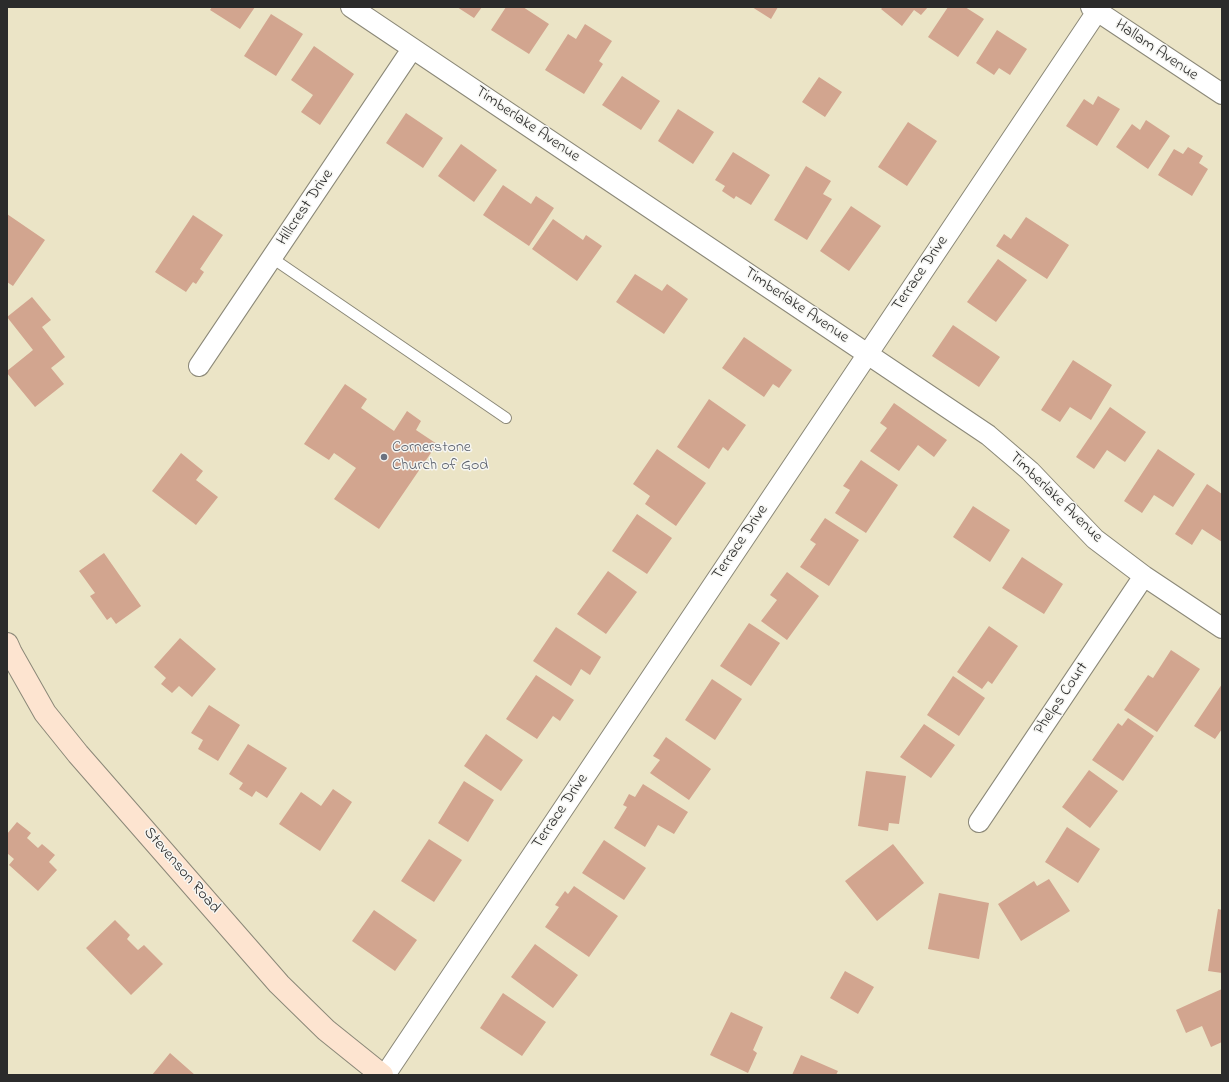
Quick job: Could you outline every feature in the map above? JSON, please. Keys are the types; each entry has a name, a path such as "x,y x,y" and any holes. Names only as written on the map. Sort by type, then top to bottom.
{"main road":[{"name":"Stevenson Road","path":"7,644 45,713 78,754 279,984 326,1030 382,1075"}],"street":[{"name":"Timberlake Avenue","path":"351,7 988,435 1030,471 1095,540 1144,576 1222,628"},
{"name":"Hallam Avenue","path":"1096,8 1222,94"},
{"name":"Terrace Drive","path":"385,1075 1096,8"},
{"name":"Hillcrest Drive","path":"199,366 412,49"},
{"name":"Phelps Court","path":"979,822 1144,576"}],"lane":[{"path":"272,258 506,418"}],"building":[{"path":"212,7 255,7 240,29 210,10"},
{"path":"457,7 482,7 474,18"},
{"path":"506,7 523,7 549,24 529,54 491,30"},
{"path":"752,7 778,7 771,19"},
{"path":"883,7 928,7 921,15 914,10 902,26 881,9"},
{"path":"948,7 965,7 984,19 958,57 928,37"},
{"path":"271,14 303,34 276,76 244,56"},
{"path":"585,24 612,41 599,61 603,64 584,94 545,70 568,34 576,39"},
{"path":"997,30 1027,49 1010,75 999,68 994,75 976,63"},
{"path":"314,46 354,74 320,125 301,112 313,95 291,80"},
{"path":"622,76 660,101 641,130 602,105"},
{"path":"819,77 842,92 825,117 802,102"},
{"path":"1098,96 1120,109 1097,146 1066,126 1084,99 1093,105"},
{"path":"678,109 714,132 693,164 658,141"},
{"path":"406,113 443,138 423,168 386,143"},
{"path":"1146,120 1170,136 1148,169 1116,147 1132,124 1140,130"},
{"path":"908,122 937,141 907,186 878,167"},
{"path":"461,144 497,170 474,202 438,176"},
{"path":"1188,147 1203,156 1199,163 1208,169 1192,196 1158,175 1174,149 1183,154"},
{"path":"733,152 770,175 751,205 736,196 734,199 722,191 725,186 715,180"},
{"path":"806,166 831,181 823,194 832,199 807,240 774,220"},
{"path":"503,185 531,204 536,196 554,208 529,246 483,215"},
{"path":"851,206 881,226 849,271 820,251"},
{"path":"7,214 45,240 13,286 7,282"},
{"path":"193,215 223,235 200,269 204,272 196,284 193,282 186,292 155,272"},
{"path":"1026,217 1069,245 1047,279 996,246 1004,234 1011,239"},
{"path":"553,219 583,240 586,235 602,246 577,281 532,249"},
{"path":"998,259 1027,280 996,322 967,302"},
{"path":"635,274 662,291 667,284 688,299 664,334 616,302"},
{"path":"32,297 51,320 42,327 65,357 51,368 64,384 35,407 7,373 7,371 33,350 7,317"},
{"path":"953,325 1000,357 979,387 932,356"},
{"path":"744,337 792,370 779,388 773,384 764,397 722,368"},
{"path":"1073,360 1112,385 1091,420 1070,407 1060,422 1041,410"},
{"name":"Cornerstone Church of God","path":"345,384 367,399 361,408 394,431 407,411 421,421 416,430 437,444 379,529 334,499 356,468 334,453 329,460 304,444"},
{"path":"709,399 746,425 728,451 723,447 709,469 677,447"},
{"path":"894,403 947,440 934,457 918,445 899,471 870,451 887,428 880,423"},
{"path":"1110,407 1146,432 1125,462 1107,450 1094,469 1076,457"},
{"path":"657,449 706,483 676,526 645,504 650,496 633,484"},
{"path":"1158,449 1195,474 1173,507 1154,495 1142,513 1124,501"},
{"path":"181,453 203,471 196,480 218,497 196,525 152,491"},
{"path":"861,460 898,485 866,533 835,513 850,490 843,486"},
{"path":"1207,484 1222,494 1222,542 1202,529 1192,545 1175,534"},
{"path":"973,506 1010,530 990,562 953,537"},
{"path":"637,514 672,538 647,574 612,551"},
{"path":"825,518 859,540 829,586 800,567 816,544 810,540"},
{"path":"104,553 141,606 116,624 111,617 107,620 90,596 95,593 79,571"},
{"path":"1022,557 1063,584 1044,614 1002,588"},
{"path":"608,571 637,592 606,634 577,614"},
{"path":"787,572 819,596 787,640 761,621 777,600 770,595"},
{"path":"749,623 780,643 751,686 720,666"},
{"path":"989,626 1018,646 992,684 988,681 982,689 957,672"},
{"path":"556,627 601,657 590,675 581,669 571,686 533,661"},
{"path":"180,638 216,669 192,697 179,686 172,693 161,684 166,678 154,667"},
{"path":"1171,650 1200,669 1157,732 1124,710 1148,675 1153,678"},
{"path":"536,675 574,700 560,721 553,716 537,739 506,719"},
{"path":"953,676 985,698 959,736 927,715"},
{"path":"712,679 742,699 715,740 685,720"},
{"path":"1222,684 1222,729 1215,739 1194,726"},
{"path":"209,705 240,725 218,761 198,749 203,740 191,733"},
{"path":"1128,718 1154,736 1123,781 1092,760 1118,723 1122,726"},
{"path":"924,724 955,745 931,778 900,757"},
{"path":"486,734 523,760 501,791 464,766"},
{"path":"666,737 711,769 689,800 650,773 660,760 653,756"},
{"path":"248,744 287,768 267,798 256,791 252,797 239,789 243,783 229,774"},
{"path":"1089,770 1118,791 1090,828 1062,807"},
{"path":"866,771 906,776 899,824 889,823 888,831 858,826"},
{"path":"464,781 494,800 468,842 438,823"},
{"path":"643,784 688,812 674,834 658,825 645,847 614,828 627,807 623,805 629,794 635,797"},
{"path":"333,789 352,802 320,851 279,824 301,792 321,806"},
{"path":"17,822 31,833 27,838 38,848 42,844 55,855 49,862 57,870 38,891 9,865 14,859 7,853 7,834"},
{"path":"1067,827 1100,849 1078,883 1045,862"},
{"path":"429,839 462,860 434,902 401,881"},
{"path":"604,840 646,868 624,900 582,873"},
{"path":"893,844 924,883 877,921 845,881"},
{"path":"1049,879 1070,911 1021,941 998,904 1034,881 1037,886"},
{"path":"574,886 618,916 589,957 545,927 559,907 555,905 565,891 568,894"},
{"path":"939,893 989,903 979,959 928,949"},
{"path":"1218,909 1222,910 1222,973 1208,971"},
{"path":"374,910 417,940 395,971 352,941"},
{"path":"115,920 130,935 127,939 138,950 144,945 163,964 131,995 86,948"},
{"path":"535,944 578,975 553,1008 511,977"},
{"path":"845,971 874,987 858,1014 830,998"},
{"path":"1222,989 1222,1042 1211,1047 1202,1026 1186,1033 1176,1010"},
{"path":"503,993 546,1022 522,1056 480,1028"},
{"path":"731,1012 763,1027 753,1050 757,1053 748,1073 710,1055"},
{"path":"170,1053 195,1075 152,1075"},
{"path":"801,1055 838,1071 836,1075 792,1075"}],"place":[{"name":"Cornerstone Church of God","path":"384,457"}]}
